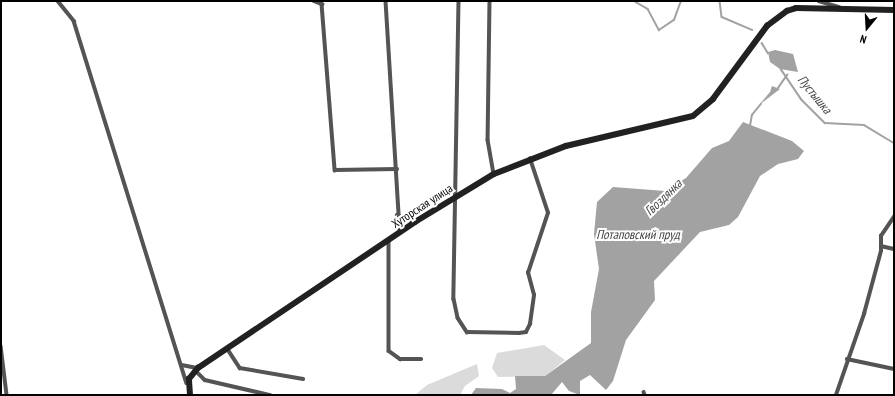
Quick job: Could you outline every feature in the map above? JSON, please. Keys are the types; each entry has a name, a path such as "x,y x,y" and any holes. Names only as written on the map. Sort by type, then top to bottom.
{"main road":[{"name":"Хуторская улица","path":"196,369 330,281 415,222 494,174 566,146 693,116 713,99 752,44 779,16 796,8 894,10"},
{"path":"190,395 189,387 196,369"}],"street":[{"path":"58,1 74,20 189,387"},
{"path":"314,1 322,4 335,170 397,169"},
{"path":"386,1 397,169 397,215 400,233"},
{"path":"459,1 454,198 457,209 454,299 462,327 472,333 526,332 534,295 528,273 530,261 548,214 530,159"},
{"path":"490,1 488,140 494,174"},
{"path":"819,1 846,9"},
{"path":"397,215 415,222"},
{"path":"836,395 847,359 864,314 881,246 881,236 894,217"},
{"path":"389,241 389,351 400,360 421,359"},
{"path":"881,246 894,249"},
{"path":"1,346 7,395"},
{"path":"228,348 240,368 303,379"},
{"path":"847,359 894,369"},
{"path":"182,365 196,369 205,380 270,395"}],"shaded area":[{"path":"544,345 565,360 545,376 498,377 492,368 497,353"},
{"path":"477,364 479,376 465,386 460,395 415,395 427,385"}],"water":[{"path":"775,50 793,54 798,72 780,69 770,62 768,52"},
{"path":"772,86 780,89 759,105 770,92"},
{"name":"Потаповский пруд","path":"743,122 792,141 804,151 798,159 778,164 760,176 738,217 729,225 700,232 654,281 655,300 626,340 613,381 606,390 590,375 580,381 580,395 569,391 562,382 551,395 471,395 476,388 502,389 510,393 516,389 515,376 545,376 591,343 591,312 599,269 594,234 597,202 613,187 665,191 686,178 712,148 729,141"}],"waterway":[{"name":"Гвоздянка","path":"634,1 648,9 659,30 674,20 681,1"},
{"name":"Гвоздянка","path":"720,1 722,17 752,30"},
{"name":"Гвоздянка","path":"762,43 768,53"},
{"name":"Пустышка","path":"781,69 801,99 825,123 864,125 894,143"},
{"name":"Гвоздянка","path":"778,88 787,75"},
{"name":"Гвоздянка","path":"750,126 752,115 761,104"}]}
